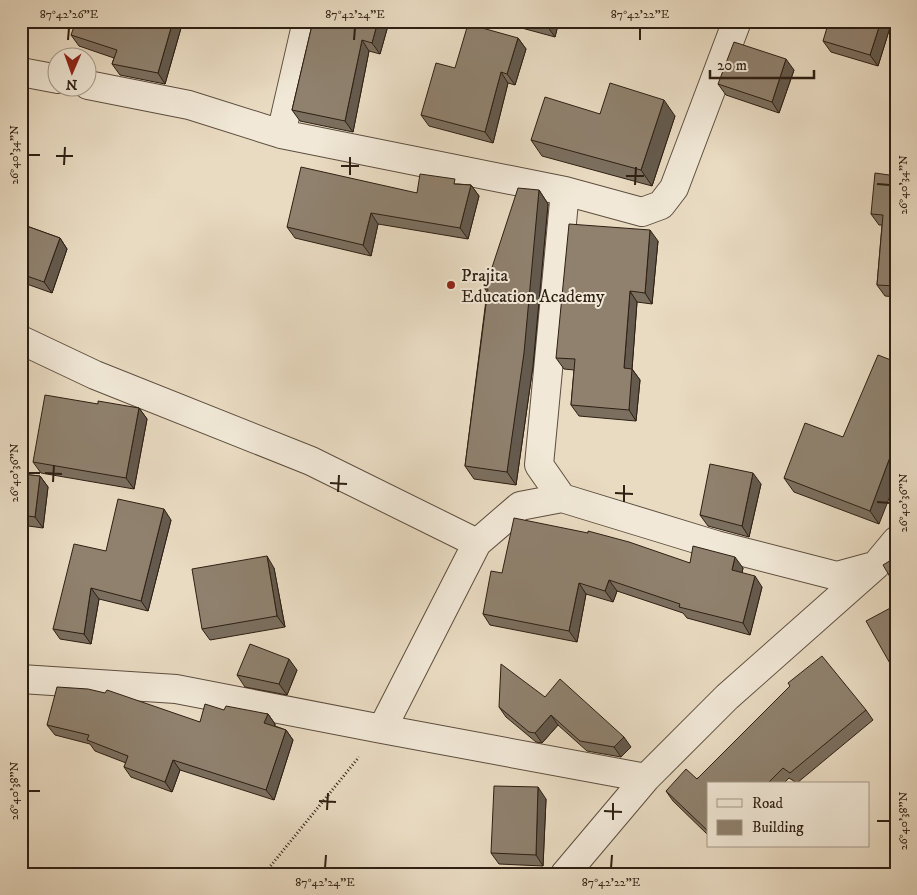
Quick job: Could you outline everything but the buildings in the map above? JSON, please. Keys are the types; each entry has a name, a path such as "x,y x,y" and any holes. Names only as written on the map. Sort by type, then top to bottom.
{"street":[{"path":"281,134 307,21"},
{"path":"98,87 189,105 281,134 565,191 642,212 660,205 674,188 737,21"},
{"path":"21,72 48,77"},
{"path":"562,498 539,464 565,191"},
{"path":"21,340 96,375 311,461 477,543"},
{"path":"382,729 477,543 520,506 562,498 716,545 837,576 876,565"},
{"path":"564,874 646,778 727,697 876,565 896,541"},
{"path":"21,679 176,689 646,778"}],"path":[{"path":"264,874 382,729"}],"place":[{"name":"Prajita Education Academy","path":"451,285"}]}
